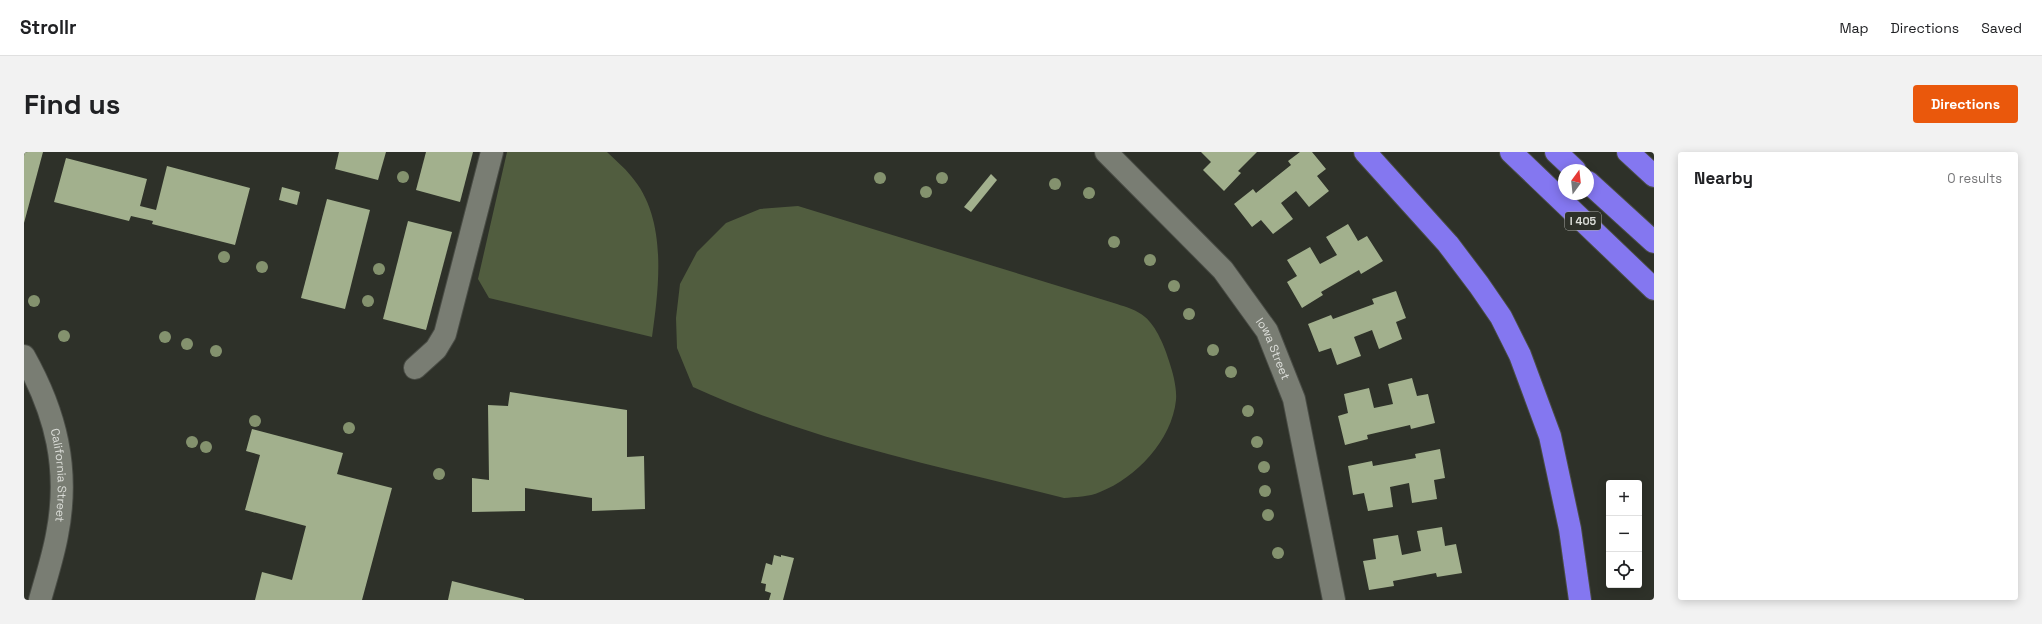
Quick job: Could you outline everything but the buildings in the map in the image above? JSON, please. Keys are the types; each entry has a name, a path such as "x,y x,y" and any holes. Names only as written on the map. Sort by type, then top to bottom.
{"highway":[{"path":"1365,152 1448,244 1480,285 1501,317 1516,349 1550,436 1570,529 1580,600"},
{"name":"I 405","path":"1511,152 1654,289"},
{"path":"1556,152 1569,164"},
{"path":"1628,152 1654,176"},
{"path":"1594,187 1654,242"}],"street":[{"path":"415,368 436,349 445,334 492,152"},
{"name":"Iowa Street","path":"1106,152 1223,270 1267,332 1294,399 1334,600"},
{"name":"California Street","path":"24,356 31,384 52,417 61,453 62,501 57,536 40,600"}],"green space":[{"path":"507,152 607,152 631,176 643,193 651,212 656,232 658,275 652,337 489,298 478,279"},
{"path":"798,206 1139,312 1153,326 1163,343 1175,386 1176,400 1173,415 1168,429 1160,443 1139,467 1113,486 1091,495 1064,498 876,451 829,437 783,423 737,406 693,387 677,348 676,318 680,284 697,252 726,223 760,209"}]}
